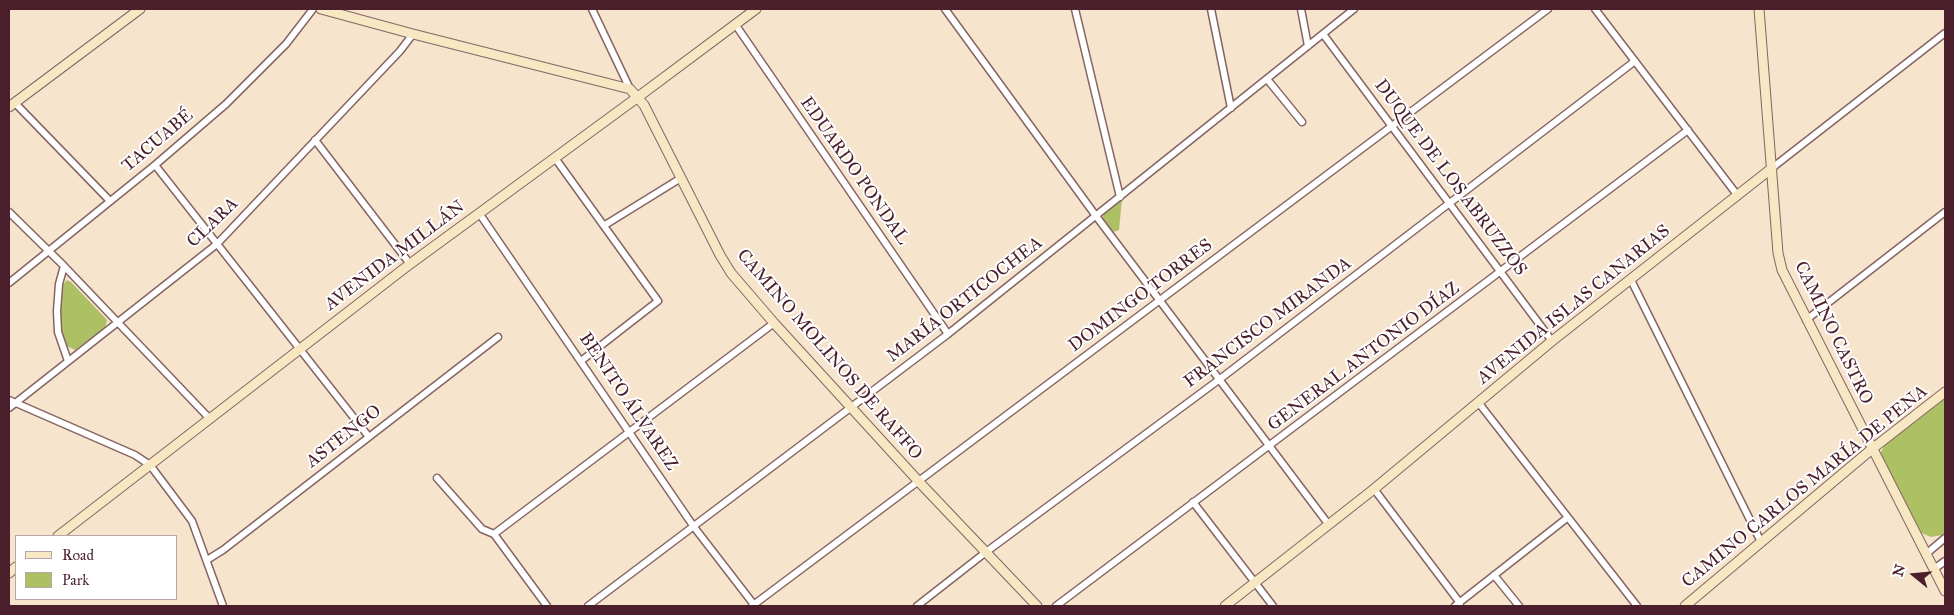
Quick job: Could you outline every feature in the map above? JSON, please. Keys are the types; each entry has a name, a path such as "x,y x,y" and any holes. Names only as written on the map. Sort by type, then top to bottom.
{"street":[{"path":"110,201 12,105 140,9"},
{"name":"TACUABÉ","path":"9,283 235,96 291,38 313,9"},
{"name":"CAMINO MOLINOS DE RAFFO","path":"321,9 630,89 638,97 720,256 731,273 918,481 1037,606"},
{"path":"592,9 630,89"},
{"name":"AVENIDA MILLÁN","path":"59,535 410,264 756,9"},
{"path":"945,9 1096,216 1329,525"},
{"path":"1075,9 1120,197"},
{"path":"1211,9 1231,108"},
{"path":"1300,9 1308,46"},
{"name":"MARÍA ORTICOCHEA","path":"588,606 948,334 1354,9"},
{"name":"DOMINGO TORRES","path":"754,606 1548,9"},
{"path":"1595,9 1738,196"},
{"name":"CAMINO CASTRO","path":"1759,9 1780,265 1806,320 1945,591"},
{"name":"EDUARDO PONDAL","path":"735,24 948,334"},
{"name":"AVENIDA ISLAS CANARIAS","path":"1224,606 1374,489 1552,341 1945,33"},
{"name":"CLARA","path":"9,408 12,401 68,361 217,244 400,51 413,34"},
{"name":"DUQUE DE LOS ABRUZZOS","path":"1323,34 1552,341"},
{"name":"FRANCISCO MIRANDA","path":"917,606 986,552 1220,379 1635,61"},
{"path":"1267,79 1302,122"},
{"name":"GENERAL ANTONIO DÍAZ","path":"1056,606 1688,130"},
{"path":"315,140 410,264"},
{"path":"555,158 658,301 582,360"},
{"path":"155,164 369,437"},
{"path":"605,225 681,178"},
{"path":"9,212 64,266 210,419"},
{"path":"1806,320 1945,212"},
{"name":"BENITO ÁLVAREZ","path":"479,213 582,360 694,527 754,606"},
{"path":"64,266 57,296 57,311 58,332 68,361"},
{"path":"1631,280 1761,542"},
{"path":"494,534 774,323"},
{"name":"ASTENGO","path":"207,560 224,550 498,337"},
{"name":"CAMINO CARLOS MARÍA DE PENA","path":"1684,606 1872,449 1945,392"},
{"path":"12,401 135,454 150,465 188,515 207,560 223,606"},
{"path":"1478,402 1637,606"},
{"path":"437,478 482,529 494,534 547,606"},
{"path":"1374,489 1458,604 1567,518"},
{"path":"1194,502 1274,606"},
{"path":"1926,554 1945,538"},
{"path":"1934,569 1945,561"},
{"path":"1494,575 1518,606"}],"green space":[{"path":"1122,199 1119,230 1113,232 1103,220 1103,217"},
{"path":"67,280 107,320 105,328 75,350 65,345 60,323 62,286"},
{"path":"1945,398 1945,532 1942,535 1931,537 1919,532 1881,457 1881,452 1886,442"}]}
